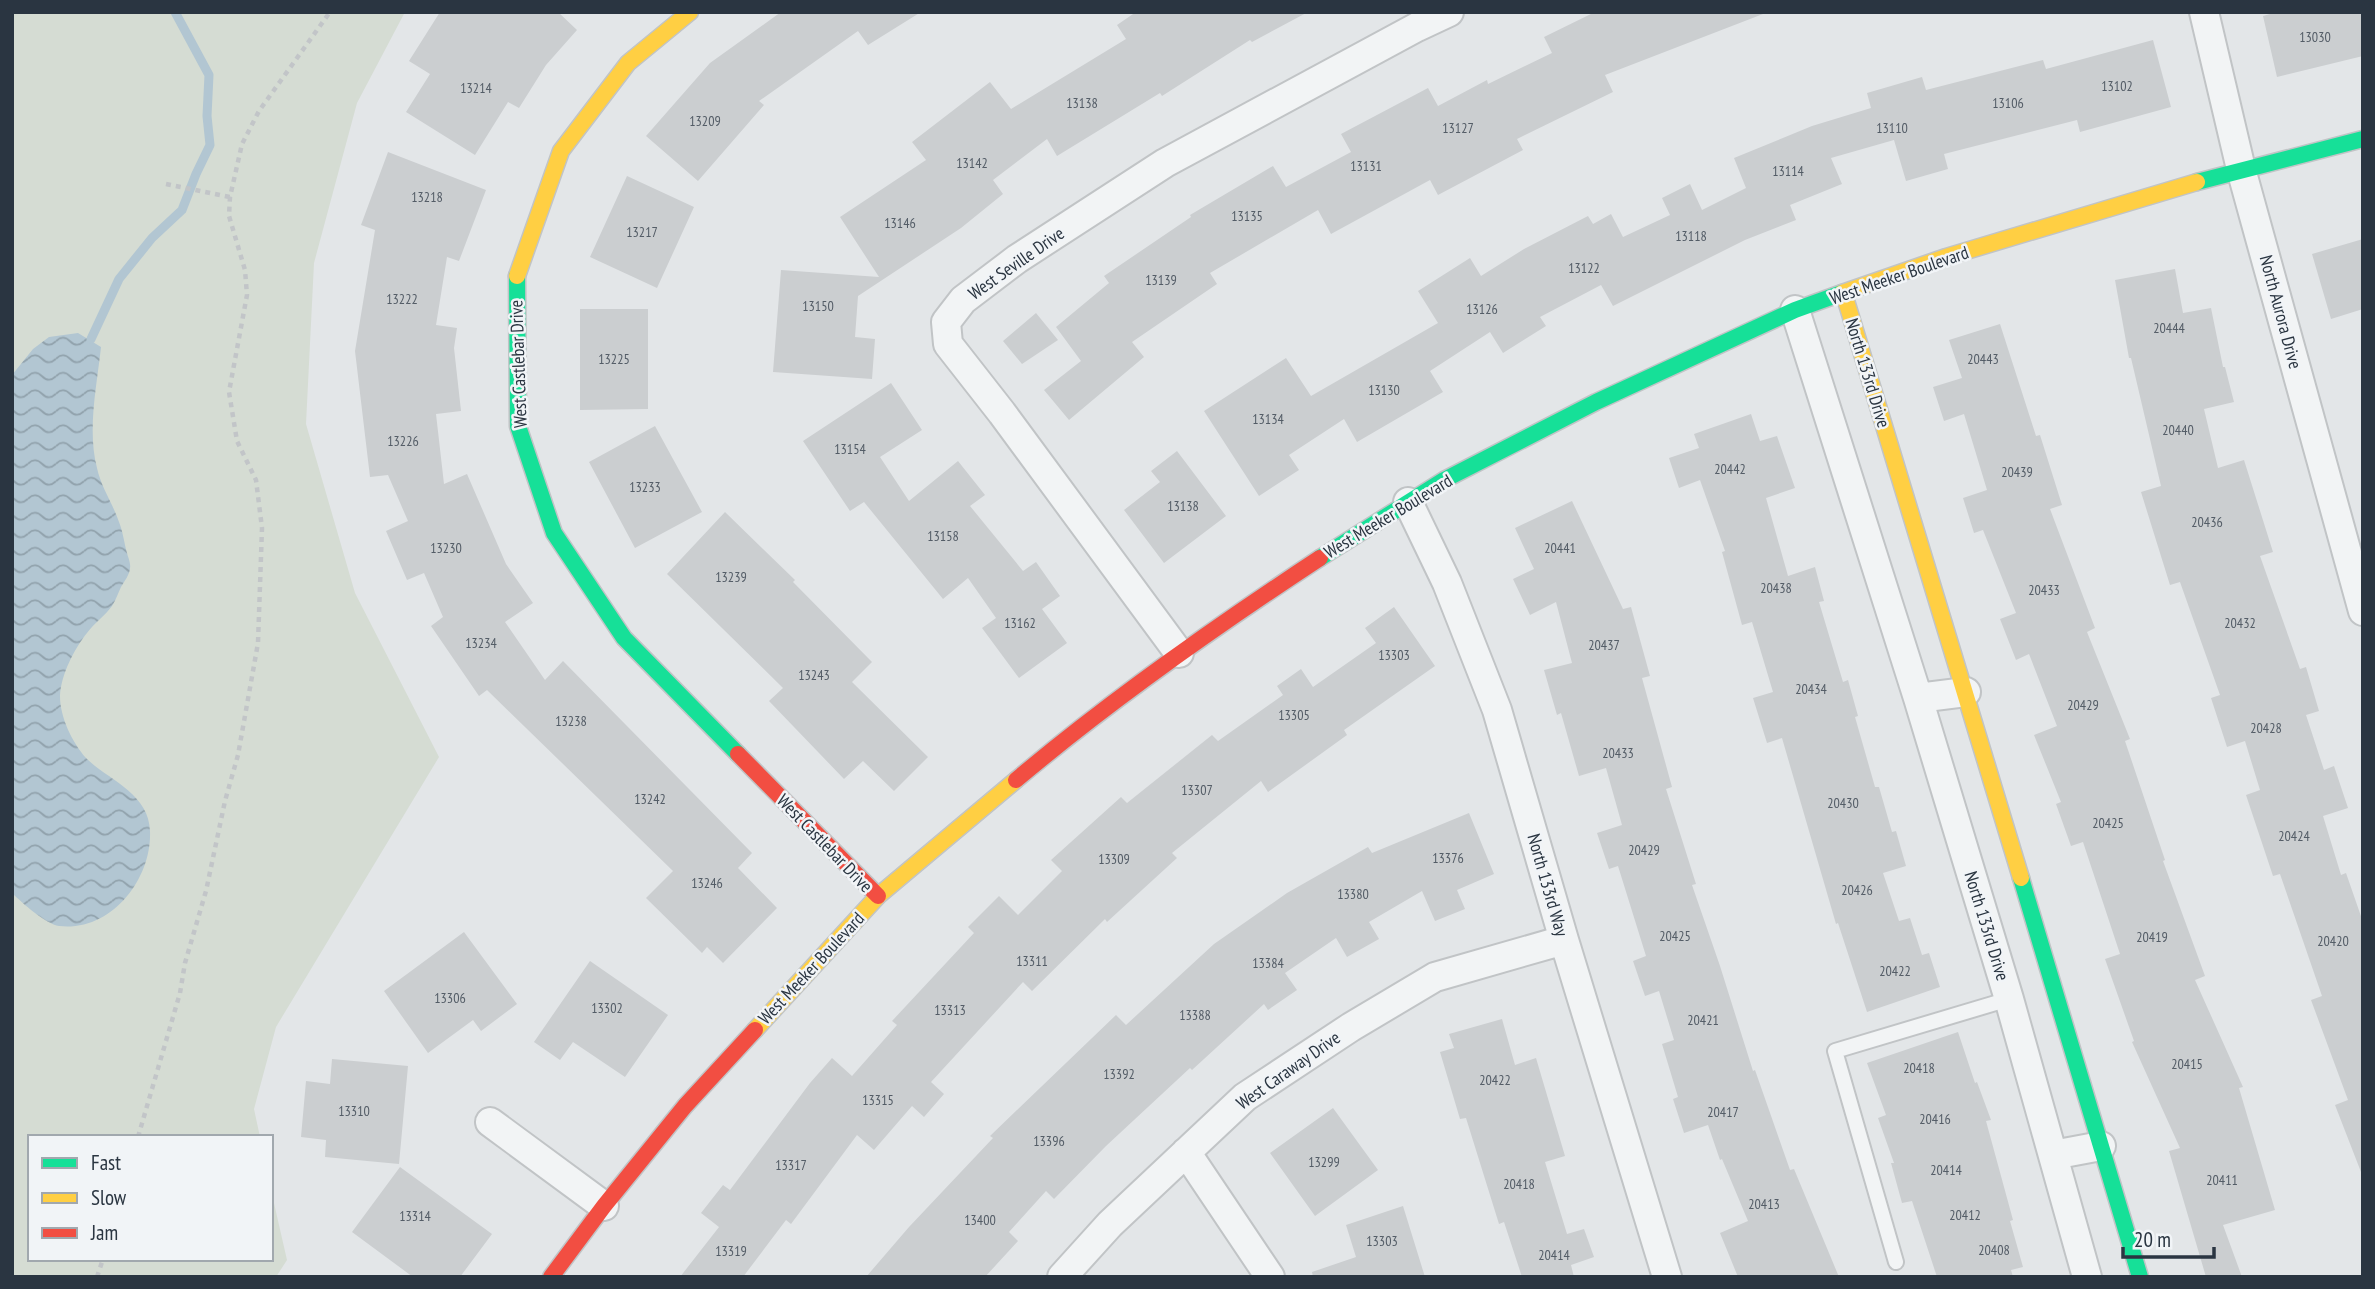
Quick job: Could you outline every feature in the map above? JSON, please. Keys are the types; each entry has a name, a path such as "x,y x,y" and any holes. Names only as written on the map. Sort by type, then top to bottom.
{"street":[{"name":"West Castlebar Drive","path":"690,12 628,64 561,151 515,280 518,426 554,533 624,638 878,896"},
{"name":"West Seville Drive","path":"1179,653 948,344 947,322 963,300 1017,259 1165,163 1449,12"},
{"name":"North Aurora Drive","path":"2204,12 2241,169 2356,561 2363,611"},
{"name":"West Meeker Boulevard","path":"551,1277 685,1106 878,896 1028,770 1179,653 1294,574 1408,502 1444,480 1596,402 1795,310 1946,257 2241,169 2363,139"},
{"name":"North 133rd Drive","path":"1844,294 2140,1277"},
{"name":"North 133rd Drive","path":"1795,310 1918,698 2009,999 2087,1277"},
{"name":"North 133rd Way","path":"1408,502 1447,583 1497,710 1667,1277"},
{"path":"1918,698 1966,692"},
{"name":"West Caraway Drive","path":"1062,1277 1110,1224 1245,1097 1351,1027 1435,977 1564,940"},
{"path":"490,1122 604,1206"},
{"path":"2053,1155 2101,1146"},
{"path":"1186,1152 1270,1277"}],"lane":[{"path":"1896,1262 1835,1051 2009,999"}],"path":[{"path":"139,1135 180,993 185,962 206,891 237,755 258,643 262,528 256,480 237,441 229,392 247,295 246,270 229,216 230,197 243,144 259,111 330,12"},
{"path":"166,184 230,197"}],"shaded area":[{"path":"12,12 405,12 357,103 314,263 306,424 355,593 439,757 276,1027 254,1109 260,1135 28,1135 28,1261 273,1261 273,1199 287,1260 276,1277 12,1277"}],"water":[{"path":"78,333 101,347 94,407 94,453 101,482 120,526 130,566 112,606 90,629 73,654 63,680 60,696 62,712 72,737 86,758 126,788 143,807 150,831 144,867 125,899 95,920 78,926 59,926 41,917 12,893 12,375 33,349 49,337"}],"building":[{"path":"440,12 558,12 577,30 546,65 519,108 508,102 475,155 406,112 430,74 409,61"},
{"path":"781,12 921,12 868,45 858,31 759,101 764,105 698,181 646,136 710,63"},
{"path":"1136,12 1308,12 1252,42 1250,40 1162,96 1160,93 1057,156 1047,139 993,180 1003,194 961,228 858,296 855,337 875,339 872,379 773,372 781,270 879,277 840,217 926,160 912,142 990,82 1011,109 1126,39 1117,25"},
{"path":"1595,12 1763,14 1605,75 1613,92 1517,139 1523,150 1438,195 1430,180 1331,234 1318,210 1210,273 1217,284 1132,342 1144,357 1069,420 1044,390 1081,361 1056,327 1109,283 1104,276 1191,217 1190,215 1273,166 1286,187 1351,152 1341,134 1428,88 1438,106 1487,80 1488,84 1552,53 1544,37"},
{"path":"2277,12 2363,12 2363,56 2277,77 2263,16"},
{"path":"2153,40 2171,107 2080,132 2077,120 1944,154 1948,169 1906,181 1894,140 1831,158 1842,184 1790,205 1796,220 1745,240 1613,306 1601,285 1540,317 1546,326 1503,353 1490,332 1430,371 1443,392 1357,442 1344,419 1289,455 1299,470 1259,496 1204,411 1286,358 1311,396 1438,323 1418,291 1470,258 1481,276 1524,249 1588,216 1593,224 1611,214 1623,237 1670,215 1662,198 1690,184 1702,210 1746,188 1734,158 1812,126 1871,108 1867,93 1922,77 1926,90 2043,60 2046,69"},
{"path":"388,152 486,190 459,261 447,257 436,325 457,328 454,348 461,411 436,414 444,484 467,474 506,564 533,603 505,622 545,680 563,661 752,853 738,868 777,908 723,963 707,947 702,953 646,898 673,871 487,690 479,696 431,626 443,617 424,573 407,580 386,531 408,521 388,475 370,477 355,351 375,230 361,225"},
{"path":"627,176 694,207 657,288 590,257"},
{"path":"2363,239 2363,309 2331,319 2312,254"},
{"path":"2175,269 2183,313 2211,308 2223,367 2234,402 2204,409 2218,468 2244,460 2273,552 2260,556 2300,669 2306,667 2319,711 2306,715 2324,770 2334,766 2348,808 2323,816 2341,875 2346,873 2363,922 2361,1172 2335,1105 2348,1100 2311,1000 2322,996 2280,874 2273,876 2246,795 2260,790 2245,741 2227,747 2211,698 2220,695 2180,582 2170,585 2141,492 2161,486 2129,358 2115,280"},
{"path":"580,309 648,309 648,409 580,410"},
{"path":"1036,313 1058,340 1022,364 1003,341"},
{"path":"2000,324 2036,436 2040,435 2062,505 2050,509 2095,628 2087,632 2130,739 2125,741 2165,860 2163,861 2205,976 2195,980 2243,1087 2239,1088 2275,1210 2223,1225 2242,1277 2206,1277 2169,1151 2180,1148 2132,1042 2134,1041 2105,959 2120,954 2083,842 2071,846 2056,804 2061,802 2034,735 2057,726 2029,654 2016,660 2000,619 2016,613 1983,530 1974,533 1963,498 1987,490 1964,414 1944,421 1933,387 1962,378 1949,340"},
{"path":"891,383 922,430 880,457 909,501 958,461 985,495 970,506 1023,571 1036,562 1060,596 1042,609 1067,643 1019,678 982,628 996,618 968,578 943,599 864,502 850,511 803,441"},
{"path":"1751,414 1760,441 1777,436 1795,488 1766,498 1788,576 1815,567 1824,601 1819,602 1843,682 1848,680 1858,716 1855,717 1875,787 1879,787 1892,832 1896,831 1906,866 1883,873 1899,921 1910,918 1922,955 1929,953 1940,987 1867,1012 1838,923 1836,924 1782,738 1767,743 1753,698 1773,692 1752,622 1742,625 1722,552 1725,551 1700,480 1679,488 1669,458 1699,448 1694,434"},
{"path":"655,426 702,512 635,548 589,462"},
{"path":"1177,451 1226,516 1164,563 1124,510 1160,482 1151,471"},
{"path":"1572,501 1623,609 1631,607 1650,676 1642,678 1672,787 1666,789 1696,884 1692,885 1753,1071 1755,1070 1790,1170 1794,1169 1839,1277 1738,1277 1720,1233 1748,1221 1722,1159 1720,1160 1708,1125 1684,1133 1673,1099 1678,1097 1662,1044 1674,1040 1659,991 1645,996 1633,961 1646,956 1618,866 1609,869 1597,833 1622,825 1606,768 1579,776 1561,713 1557,715 1544,670 1572,663 1556,602 1530,615 1513,579 1534,569 1515,528"},
{"path":"725,512 795,580 793,582 872,662 852,682 928,757 894,791 863,761 844,779 769,701 783,688 667,574"},
{"path":"1394,607 1435,666 1344,730 1347,735 1268,792 1261,781 1172,853 1177,858 1107,922 1105,919 1032,991 1023,982 931,1082 944,1094 924,1117 912,1106 874,1150 857,1135 791,1224 786,1220 743,1277 680,1277 719,1227 701,1213 723,1185 730,1190 810,1083 832,1058 852,1076 897,1025 892,1021 974,933 968,927 999,896 1018,915 1062,871 1051,860 1121,797 1127,803 1212,735 1218,741 1283,695 1277,686 1301,669 1313,687 1376,643 1365,628"},
{"path":"1469,813 1494,874 1457,890 1465,909 1435,921 1422,891 1369,922 1379,939 1347,957 1336,938 1285,973 1297,990 1268,1010 1264,1004 1106,1146 1054,1199 1046,1191 1009,1232 1018,1241 985,1277 866,1277 993,1138 990,1136 1116,1015 1126,1025 1214,944 1287,893 1368,847 1372,853"},
{"path":"464,932 517,1004 481,1031 473,1020 428,1053 384,991"},
{"path":"590,961 668,1015 625,1077 573,1042 560,1060 534,1042"},
{"path":"1502,1019 1515,1065 1536,1058 1565,1156 1545,1162 1567,1234 1584,1229 1594,1257 1571,1265 1574,1277 1522,1277 1504,1222 1499,1224 1466,1118 1460,1119 1440,1052 1454,1048 1449,1034"},
{"path":"1958,1032 1991,1120 1986,1121 2023,1267 2011,1270 2013,1277 1937,1277 1912,1201 1902,1203 1891,1163 1894,1163 1878,1118 1886,1115 1867,1063"},
{"path":"332,1059 408,1066 399,1164 325,1157 326,1140 301,1137 306,1081 330,1084"},
{"path":"1333,1108 1378,1170 1315,1216 1270,1153"},
{"path":"400,1167 492,1234 460,1277 413,1277 352,1232"},
{"path":"1403,1206 1425,1277 1313,1277 1312,1272 1356,1257 1346,1225"}],"waterway":[{"path":"91,339 119,279 152,238 182,210 210,145 207,116 209,75 175,12"}],"traffic: fast":[{"path":"2197,182 2363,139"},
{"path":"517,276 518,426 554,533 624,638 738,754"},
{"path":"1320,558 1444,480 1596,402 1795,310 1842,293"},
{"path":"2021,878 2140,1277"}],"traffic: slow":[{"path":"517,276 561,151 628,63 690,12"},
{"path":"1842,293 1946,257 2197,182"},
{"path":"1844,294 2021,878"},
{"path":"755,1030 878,896 1016,780"}],"traffic: jam":[{"path":"1016,780 1165,664 1320,558"},
{"path":"738,754 878,896"},
{"path":"551,1277 685,1106 755,1030"}]}
